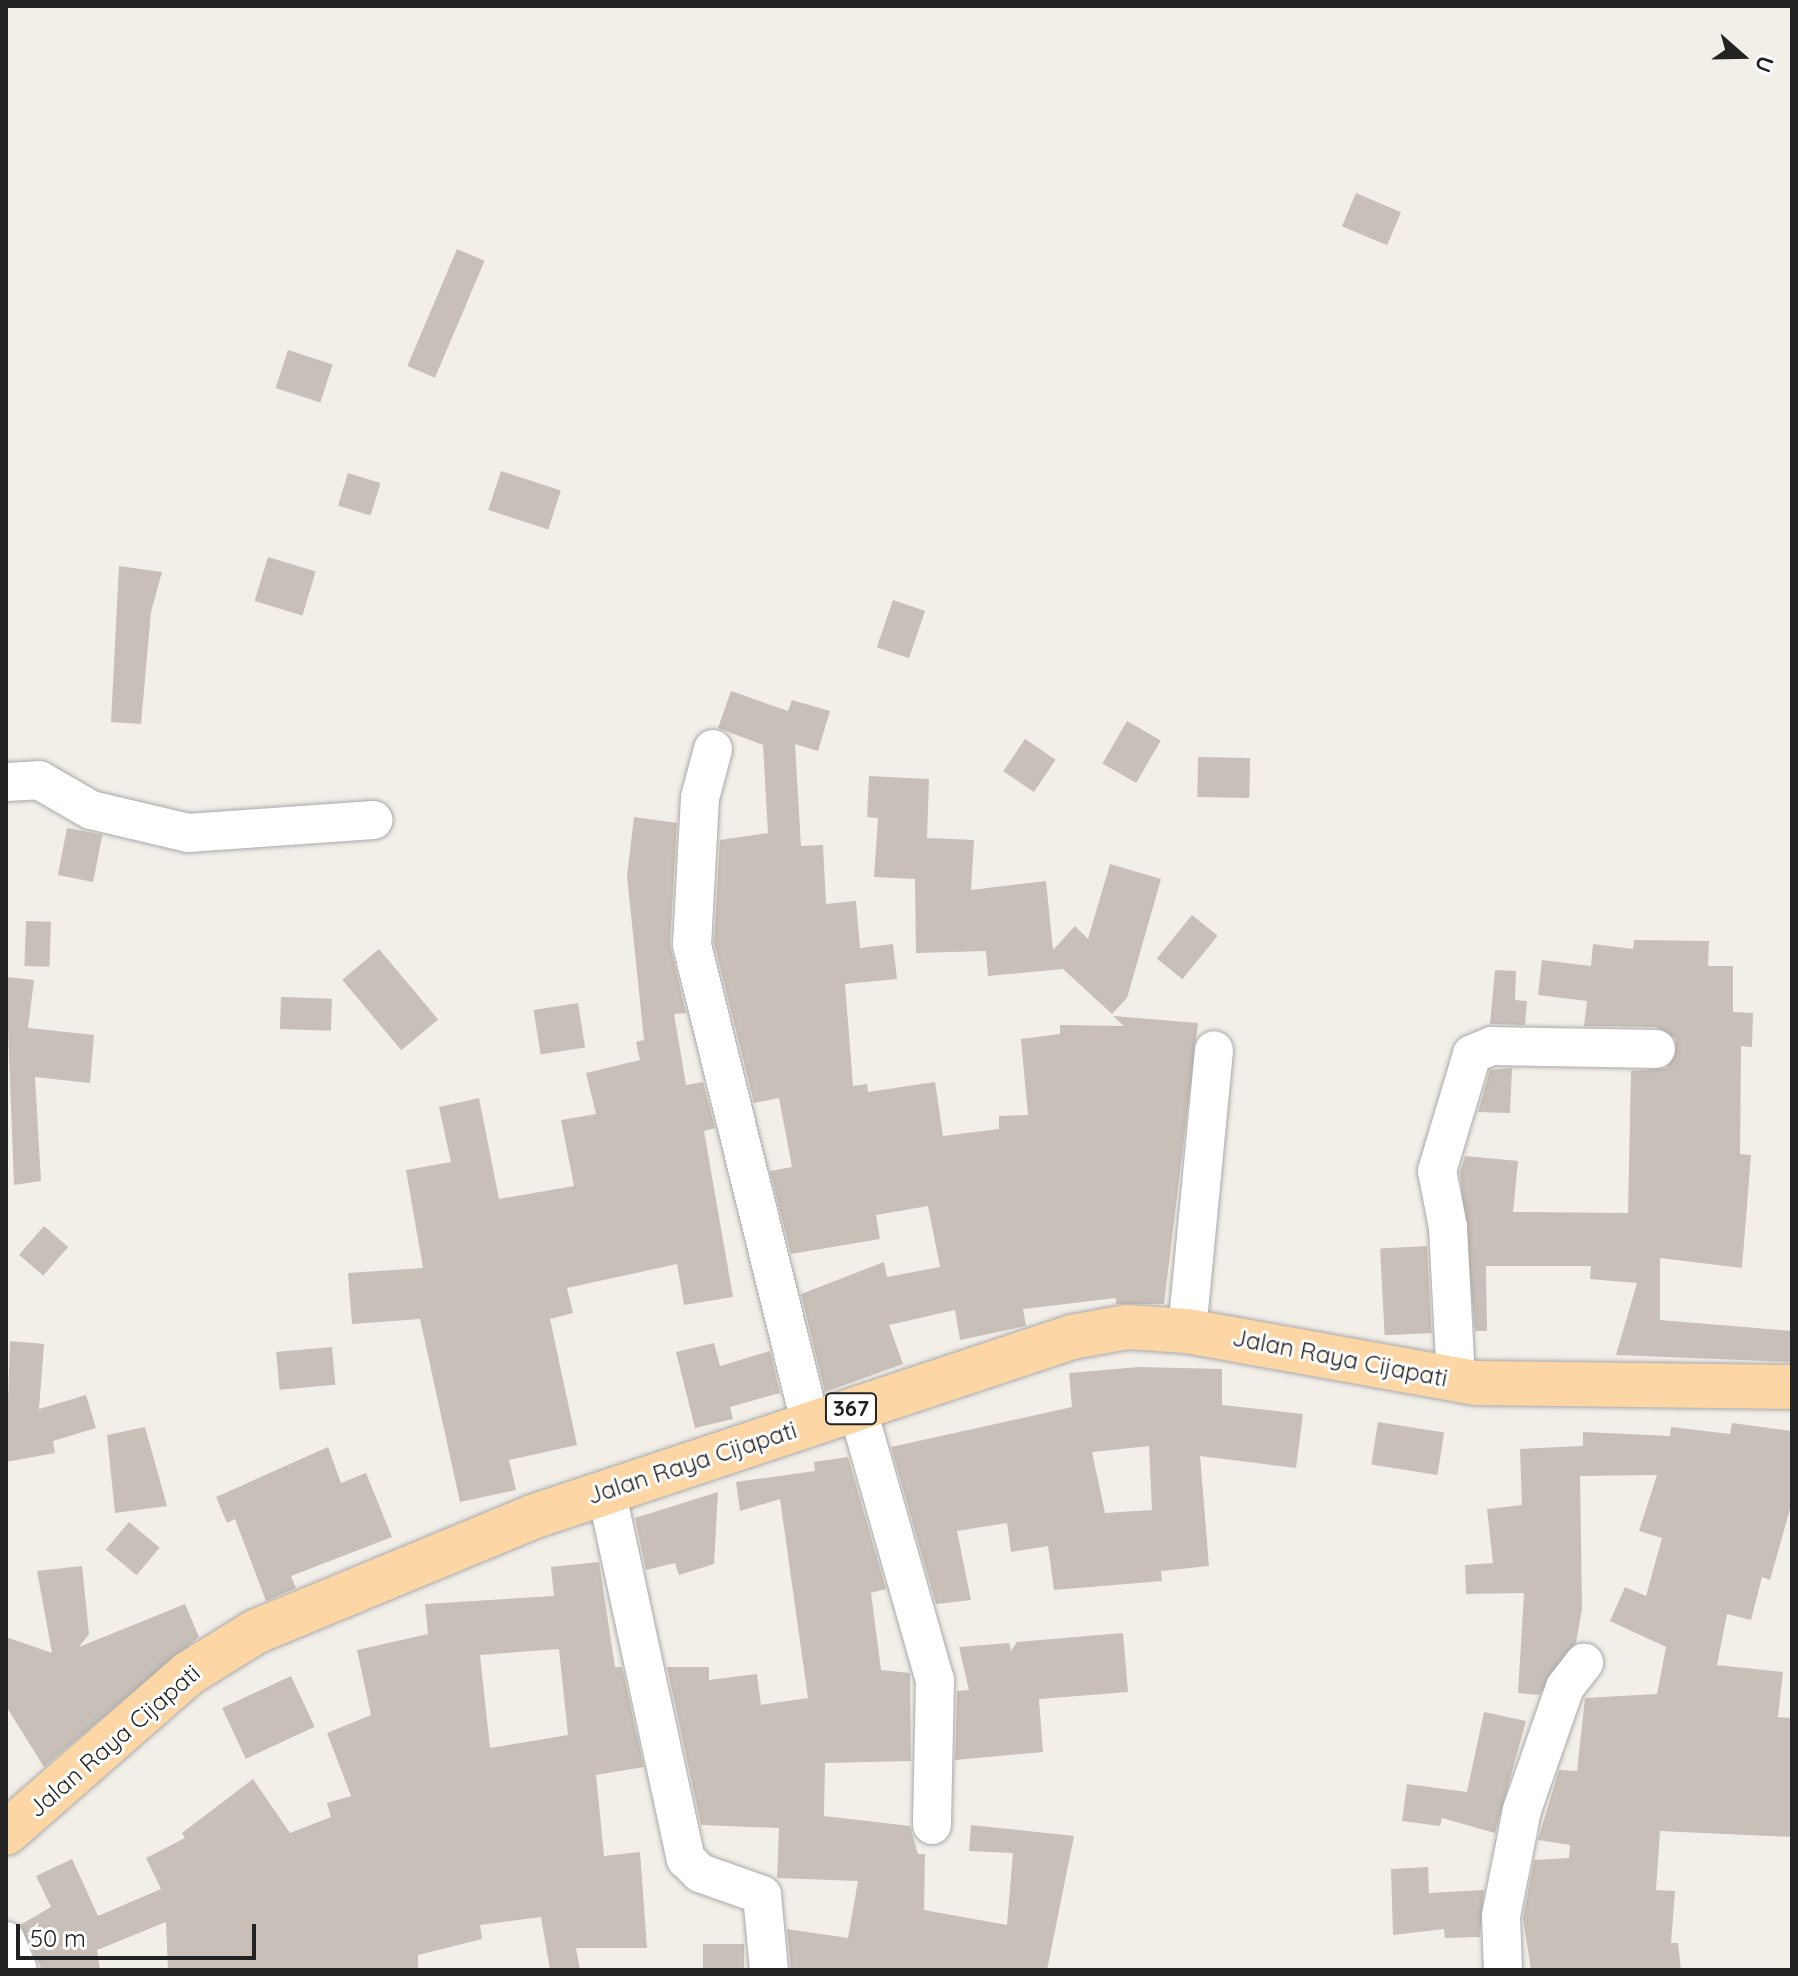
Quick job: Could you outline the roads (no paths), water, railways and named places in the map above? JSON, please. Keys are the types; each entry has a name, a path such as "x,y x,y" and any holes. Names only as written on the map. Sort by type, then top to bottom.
{"main road":[{"name":"Jalan Raya Cijapati","path":"6,1833 189,1673 231,1645 456,1544 606,1490 1072,1337 1127,1327 1187,1331 1456,1380 1568,1388 1792,1387"}],"street":[{"path":"713,749 700,798 692,945 810,1423"},
{"path":"6,782 39,780 91,810 188,833 374,820"},
{"path":"1456,1380 1448,1227 1437,1171 1472,1054 1492,1046 1656,1049"},
{"path":"1187,1331 1214,1050"},
{"path":"857,1407 935,1680 932,1825"},
{"path":"606,1490 686,1859 700,1873 762,1895 769,1970"},
{"path":"1503,1970 1501,1916 1522,1810 1565,1687 1584,1663"},
{"path":"6,1941 18,1970"}]}
